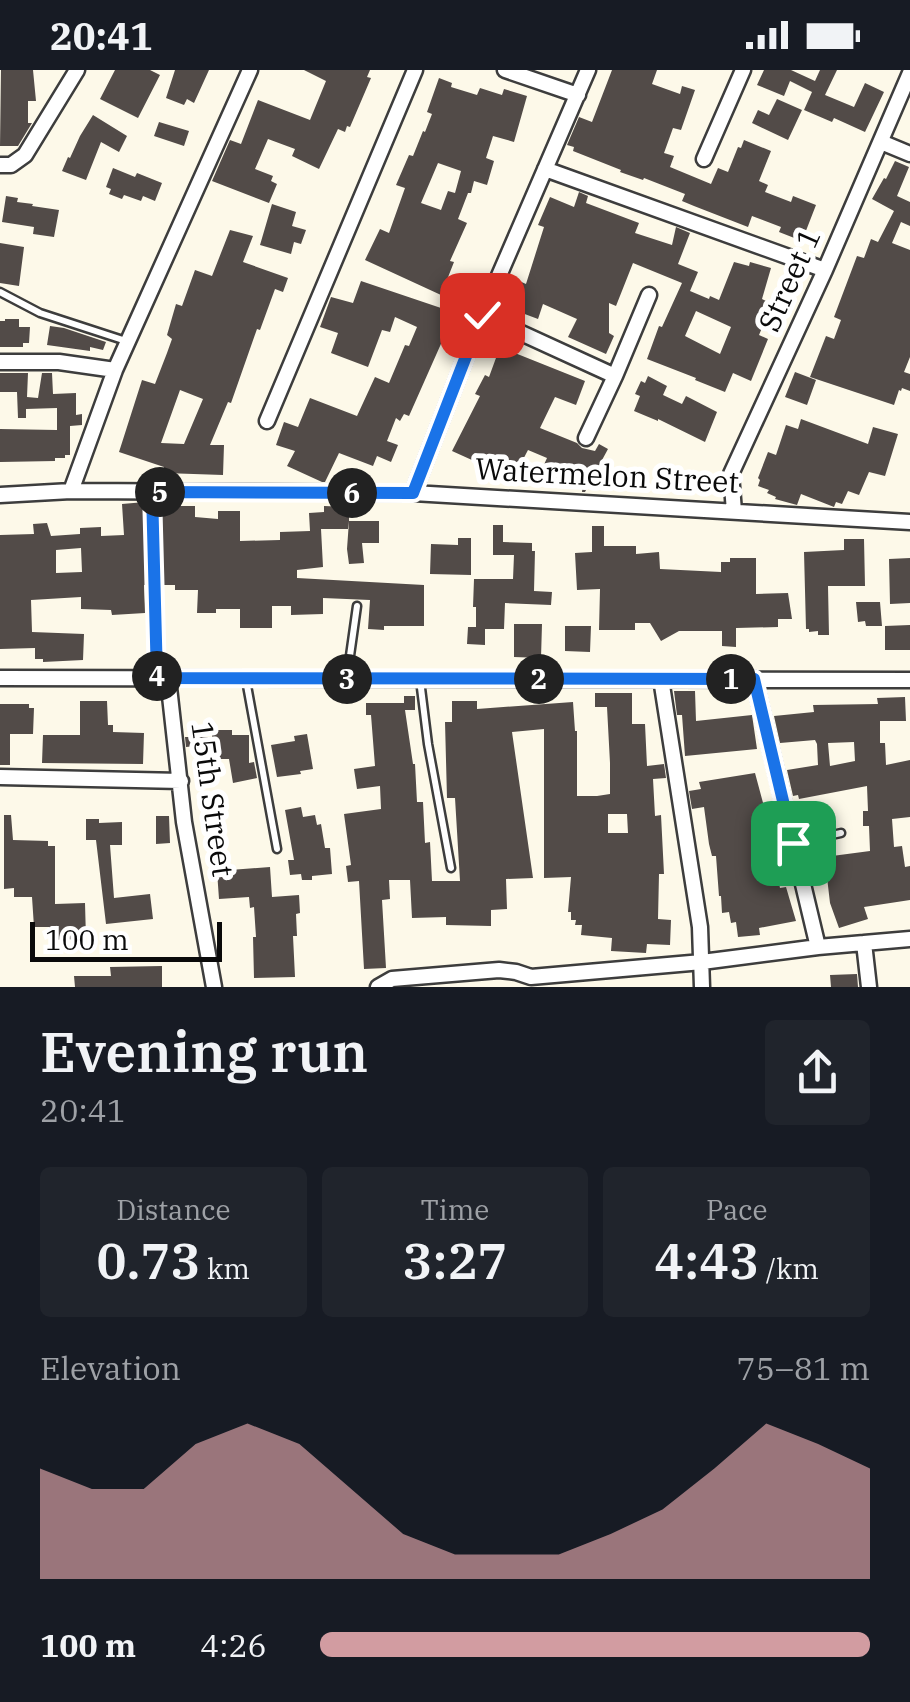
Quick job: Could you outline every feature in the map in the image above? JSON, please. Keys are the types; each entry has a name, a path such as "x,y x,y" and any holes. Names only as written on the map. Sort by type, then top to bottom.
{"street":[{"path":"0,165 11,165 25,155 77,70"},
{"path":"71,491 115,370 250,70"},
{"path":"266,421 415,70"},
{"path":"505,70 578,95"},
{"path":"413,493 482,315 588,70"},
{"path":"704,159 743,70"},
{"name":"Street 1","path":"734,511 731,474 910,73"},
{"path":"881,142 910,154"},
{"path":"545,169 825,270"},
{"path":"586,438 649,295"},
{"path":"482,315 615,376"},
{"path":"0,362 59,362 115,370"},
{"name":"Watermelon Street","path":"0,496 71,491 413,493 910,522"},
{"path":"0,678 910,680"},
{"name":"15th Street","path":"163,678 214,987"},
{"path":"662,679 700,928 702,987"},
{"path":"754,679 818,947"},
{"path":"0,776 181,781"},
{"path":"378,987 392,979 499,970 516,972 531,982 910,939"},
{"path":"864,943 869,987"}],"lane":[{"path":"0,292 40,313 128,341"},
{"path":"152,492 163,678"},
{"path":"346,678 356,606"},
{"path":"246,678 277,849"},
{"path":"420,679 450,868"},
{"path":"793,843 840,833"}],"building":[{"path":"1,70 33,70 36,101 28,101 28,123 32,123 18,146 0,146"},
{"path":"115,70 150,70 160,75 138,118 100,99"},
{"path":"175,70 209,70 194,103 187,99 184,105 166,98"},
{"path":"304,70 370,70 367,77 371,78 350,127 345,132 338,129 319,169 292,156 295,149 268,139 255,169 273,176 271,181 277,184 269,203 212,181 230,140 241,144 258,100 310,120 326,81"},
{"path":"612,70 657,70 652,84 680,94 682,86 695,90 681,130 673,128 664,153 674,156 670,167 711,184 718,168 728,172 744,140 771,151 759,181 768,185 765,192 791,202 793,196 816,205 802,241 779,232 781,227 752,216 748,227 694,206 682,201 685,194 573,151 574,147 567,145 579,117 592,122"},
{"path":"764,70 791,70 815,81 820,70 837,70 825,95 854,107 865,83 884,92 865,132 804,110 812,92 790,81 784,96 757,85"},
{"path":"439,78 452,83 451,87 477,95 480,88 502,95 504,89 527,96 514,142 493,136 486,158 494,161 487,185 474,181 468,193 458,219 467,223 450,261 454,262 441,295 365,260 380,229 389,233 405,188 396,185 425,132 432,114 427,112","holes":["438,163 461,171 455,193 448,191 441,210 421,203"]},
{"path":"777,99 802,110 788,140 752,123 758,110 769,115"},
{"path":"93,115 127,136 119,152 101,142 86,180 62,171"},
{"path":"159,122 189,131 184,146 154,136"},
{"path":"895,161 909,167 897,196 910,202 910,226 901,222 892,243 910,250 910,357 904,372 910,374 910,391 899,390 894,405 810,377 826,336 834,339 841,320 834,317 857,256 864,258 871,239 878,242 894,211 872,199"},
{"path":"113,168 162,183 155,201 143,196 141,201 109,194 111,189 106,187"},
{"path":"579,192 588,196 586,203 639,223 635,233 672,245 676,227 690,233 678,264 698,272 690,291 709,299 710,296 719,300 734,262 771,268 762,299 772,304 759,335 768,339 751,381 733,373 725,392 647,359 682,283 633,263 616,306 609,303 609,333 614,336 606,354 568,337 577,319 543,304 538,319 506,307 517,280 526,284 544,227 538,225 550,197 574,207","holes":["696,311 731,327 720,354 685,336"]},
{"path":"6,196 32,206 59,210 54,237 33,234 34,227 2,222"},
{"path":"272,204 296,212 292,226 306,230 301,244 294,242 291,254 260,245"},
{"path":"230,230 253,236 243,262 288,278 283,292 275,289 231,403 228,402 210,445 224,445 223,475 164,473 164,467 119,452 142,380 155,384 167,353 172,339 167,335 176,304 182,306 195,270 212,276","holes":["180,390 203,399 184,444 161,443"]},
{"path":"0,243 24,247 19,286 0,283"},
{"path":"361,281 441,308 446,294 465,304 461,313 456,310 409,416 404,414 400,421 396,418 387,441 398,445 391,462 377,456 373,466 339,453 322,482 287,466 295,451 276,445 284,422 298,427 310,398 357,416 375,377 389,383 417,327 395,317 390,332 382,330 368,367 331,353 338,333 320,327 331,297 353,303"},
{"path":"19,319 19,327 30,327 29,343 23,343 23,347 0,347 0,321"},
{"path":"50,326 106,342 103,350 90,347 90,351 47,345"},
{"path":"500,347 585,381 576,405 555,397 540,428 582,448 595,451 599,444 608,449 595,473 607,474 607,483 590,482 582,492 584,476 568,469 564,478 542,469 547,458 528,450 517,471 486,459 483,465 452,451 480,396 475,394 485,375 489,377"},
{"path":"795,372 816,380 807,405 785,397"},
{"path":"0,373 28,373 27,397 38,398 42,373 52,373 53,394 76,393 76,415 82,414 82,425 70,426 70,455 55,461 0,462 0,429 57,430 57,408 26,409 26,418 18,418 17,392 0,392"},
{"path":"648,376 667,386 663,395 682,404 686,396 717,412 705,442 634,411 640,396 635,394"},
{"path":"801,419 868,444 873,427 898,434 885,476 869,472 859,495 848,491 842,504 836,502 834,507 801,494 797,505 775,499 767,493 769,490 758,486 758,478 768,452 776,455 786,425 798,429"},
{"path":"145,502 145,613 112,615 111,610 81,609 81,597 31,600 32,632 84,634 83,660 43,662 35,659 35,648 0,649 0,535 34,534 33,524 47,523 51,536 80,534 80,528 101,527 101,536 124,535 122,504","holes":["81,548 82,572 56,573 56,550"]},
{"path":"159,506 195,506 195,517 218,519 218,511 240,511 240,541 280,540 280,532 310,531 309,513 324,512 324,506 349,507 349,529 321,529 323,567 297,570 297,578 424,585 424,626 368,629 370,600 323,598 323,614 291,615 291,606 272,606 272,628 240,628 240,609 197,613 198,590 175,590 175,585 161,585"},
{"path":"349,521 379,521 379,543 362,543 364,563 349,564"},
{"path":"493,525 503,525 503,542 532,543 534,591 552,592 551,605 505,603 504,629 485,629 485,645 467,644 468,627 476,627 474,579 513,579 514,555 493,555"},
{"path":"592,526 604,526 604,546 636,546 636,554 659,552 660,569 721,572 721,562 730,562 730,558 756,558 756,594 788,593 792,619 778,619 778,627 736,628 736,647 722,646 722,631 679,631 661,641 650,623 635,623 635,630 599,630 600,589 577,590 575,553 592,552"},
{"path":"458,538 471,538 471,575 430,574 431,544 458,545"},
{"path":"844,539 864,539 865,586 828,586 829,635 818,635 818,631 806,629 804,552 844,550"},
{"path":"910,558 910,603 890,604 889,559"},
{"path":"856,602 880,602 882,626 858,622"},
{"path":"514,624 542,624 541,658 514,657"},
{"path":"910,625 910,650 885,650 885,626"},
{"path":"565,626 591,626 590,652 565,651"},
{"path":"674,691 695,691 696,721 752,715 757,749 685,756 682,715 677,715"},
{"path":"595,693 632,693 632,724 645,724 647,766 664,764 666,778 653,779 655,816 661,815 664,874 659,874 658,919 671,920 670,945 647,944 646,953 611,951 612,938 581,935 582,925 571,920 571,877 544,878 544,729 512,732 533,878 506,879 507,909 491,910 491,926 446,925 446,917 412,918 410,880 389,880 390,899 382,900 386,968 364,969 359,881 348,882 346,866 351,865 344,814 381,809 380,786 357,789 354,769 375,766 371,715 366,715 366,703 404,703 404,696 415,696 415,710 405,710 417,802 423,802 425,843 430,842 432,881 460,881 455,798 447,798 445,722 452,722 452,701 477,701 477,709 573,702 577,796 610,794 607,707 595,707","holes":["608,814 627,814 628,833 608,833"]},
{"path":"905,697 906,721 880,721 880,743 885,743 886,765 910,760 910,817 892,819 894,847 902,846 905,867 910,866 910,900 864,907 868,919 839,928 830,903 825,860 870,851 869,826 863,826 863,811 868,811 867,786 799,799 798,795 793,796 787,770 818,765 817,744 815,740 780,743 774,716 814,712 813,705 878,704 877,698","holes":["854,742 855,761 830,766 828,743"]},
{"path":"80,701 107,701 108,725 113,725 113,732 144,733 143,764 42,763 43,735 80,735"},
{"path":"0,704 29,704 29,708 34,708 33,734 10,734 10,765 0,765"},
{"path":"212,730 249,735 249,763 254,762 257,778 233,783 229,759 196,759 196,746 186,747 185,737 212,737"},
{"path":"307,734 313,769 277,777 271,745 295,741 294,736"},
{"path":"755,773 766,814 754,817 759,837 768,835 770,843 775,842 780,888 786,887 796,921 759,928 760,935 738,937 736,922 731,923 729,912 722,913 716,856 712,856 709,844 704,807 692,809 689,791 701,789 699,782"},
{"path":"301,807 303,817 315,815 317,825 321,824 325,848 330,848 332,874 312,876 312,880 302,880 301,874 290,875 288,860 294,860 285,810"},
{"path":"4,815 11,815 13,840 48,841 48,846 55,846 55,904 85,903 86,939 50,940 49,927 34,927 32,897 14,897 14,888 4,889"},
{"path":"156,816 169,816 170,843 156,844"},
{"path":"86,819 122,822 122,845 110,845 114,898 150,894 153,919 106,924 96,840 86,840"},
{"path":"270,867 272,897 299,895 297,936 293,936 295,977 254,978 254,907 250,908 249,897 219,899 217,871"},
{"path":"162,966 162,987 75,987 74,976 111,976 110,967"},
{"path":"857,974 858,987 831,987 830,975"}],"route":[{"path":"482,315 413,493 152,492 157,678 754,679 793,843"}]}
